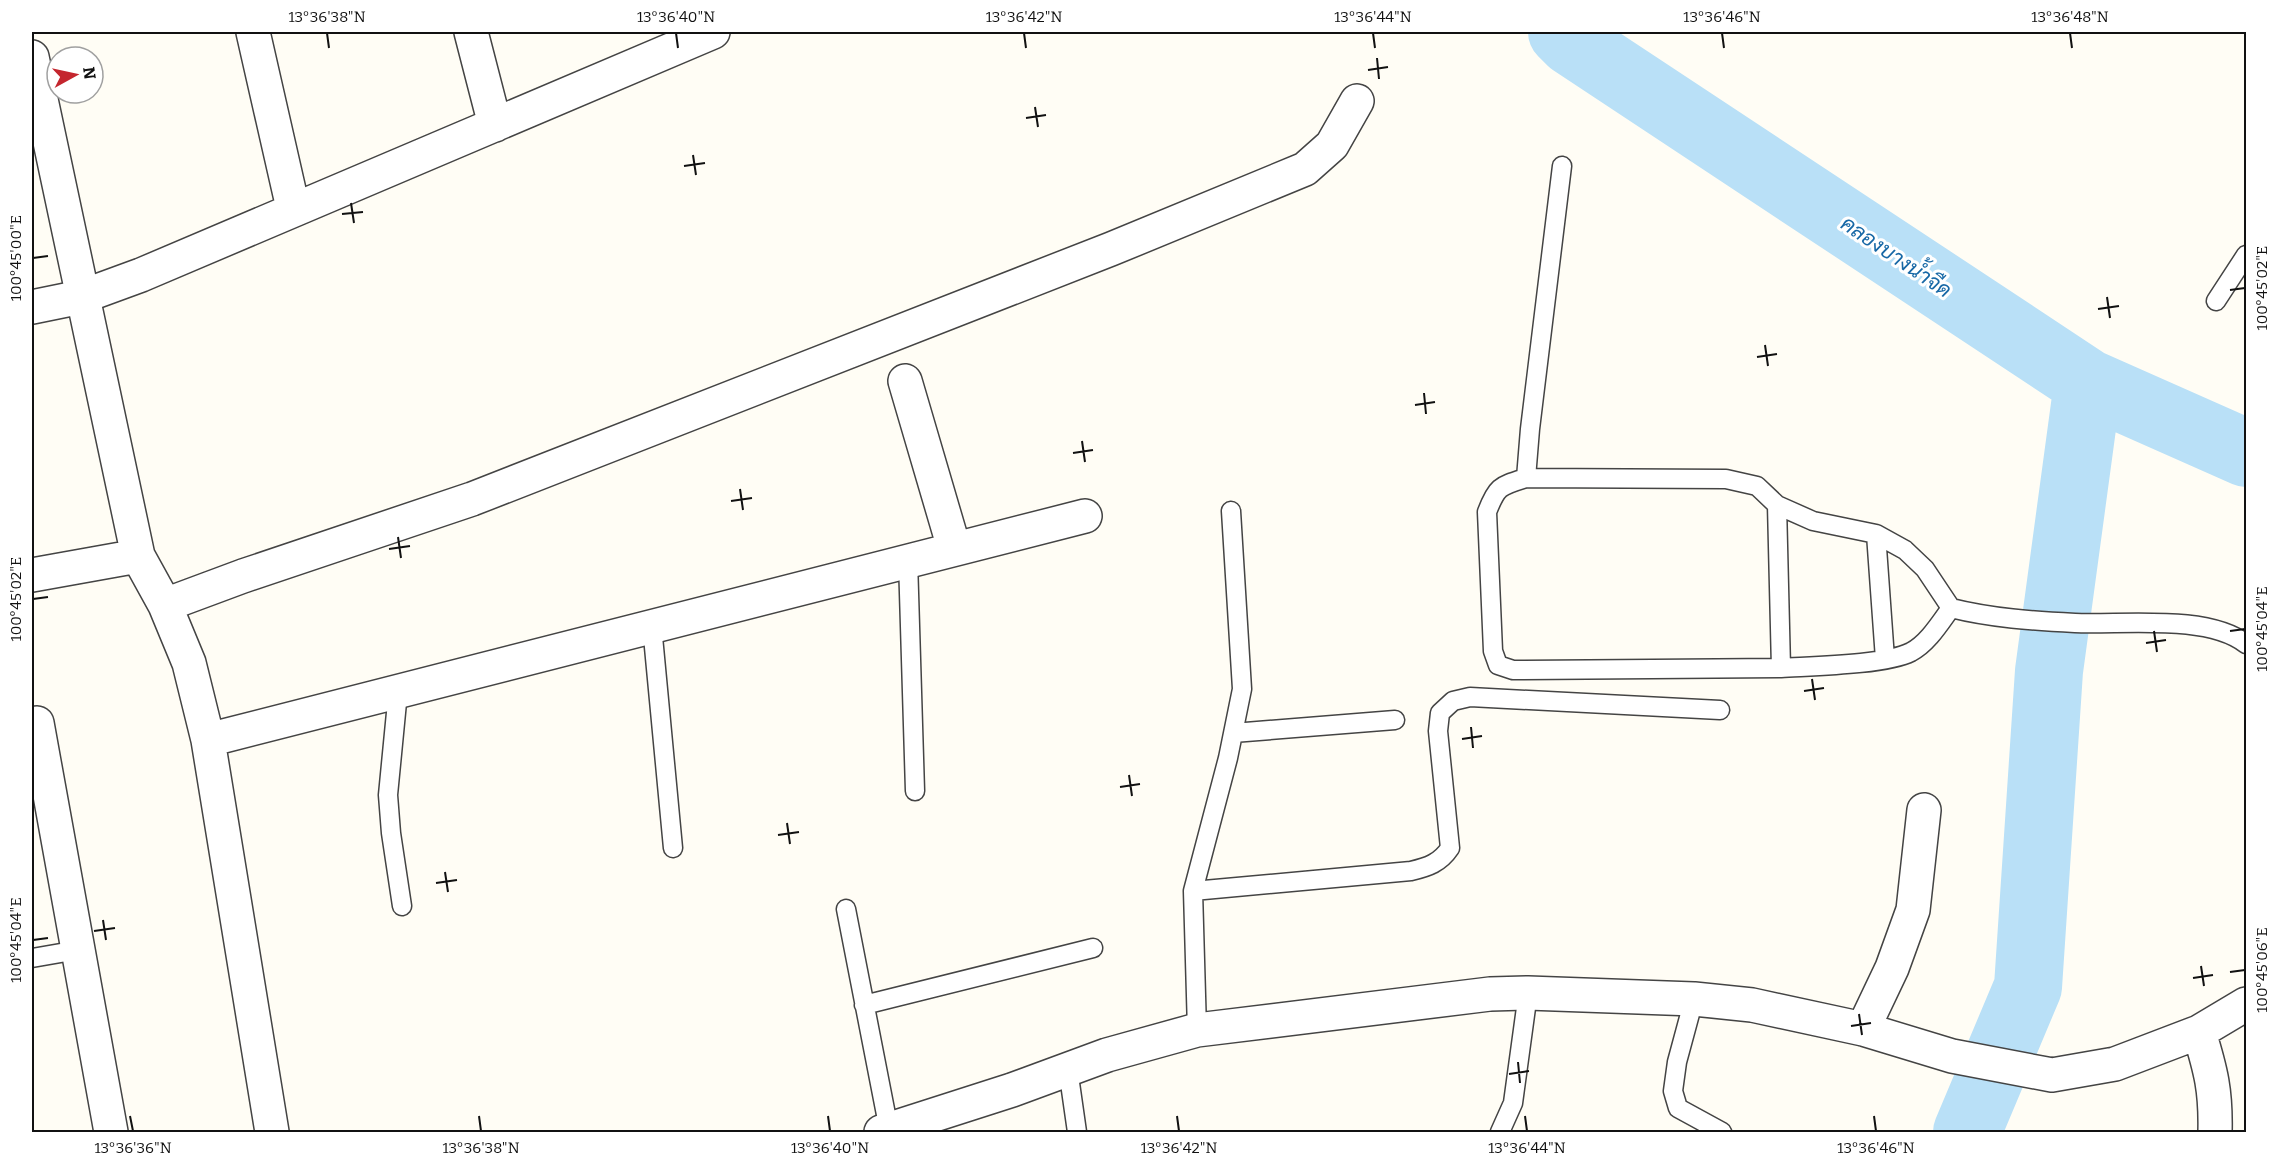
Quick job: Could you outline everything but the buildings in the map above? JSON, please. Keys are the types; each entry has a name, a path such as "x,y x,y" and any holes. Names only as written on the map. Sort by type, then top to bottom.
{"street":[{"path":"253,32 293,208"},
{"path":"471,32 495,125"},
{"path":"32,307 81,297 141,274 708,33"},
{"path":"32,57 81,297 138,556 165,605 189,663 208,740 272,1132"},
{"path":"165,605 243,576 472,499 1111,249 1305,169 1332,145 1357,101"},
{"path":"905,381 954,548"},
{"path":"208,740 1085,516"},
{"path":"32,575 138,556"},
{"path":"37,723 111,1132"},
{"path":"1863,1029 1892,968 1913,910 1924,810"},
{"path":"885,1131 1107,1055 1197,1030 1490,994 1528,993 1694,999 1752,1005 1863,1029 1952,1056 2052,1075 2115,1064 2199,1032 2247,1004"},
{"path":"2199,1032 2212,1076 2216,1100 2215,1132"}],"lane":[{"path":"1526,478 1562,166"},
{"path":"2216,301 2247,255"},
{"path":"1951,608 1931,635 1911,652 1885,659 1781,668 1513,670 1498,665 1493,651 1486,512 1493,496 1501,486 1526,478 1725,479 1757,486 1777,505 1813,521 1876,534 1905,550 1925,569 1951,608 1981,616 2075,623 2187,624 2234,634 2247,644"},
{"path":"1777,505 1781,668"},
{"path":"1197,1030 1193,891 1242,689 1231,511"},
{"path":"1876,534 1885,659"},
{"path":"908,560 915,791"},
{"path":"652,626 673,848"},
{"path":"398,692 388,795 402,906"},
{"path":"1193,891 1411,871 1428,867 1443,859 1450,848 1438,731 1440,713 1453,701 1470,698 1720,710"},
{"path":"1233,733 1395,720"},
{"path":"846,909 885,1131"},
{"path":"864,1005 1093,948"},
{"path":"32,958 78,950"},
{"path":"1500,1132 1513,1103 1528,993"},
{"path":"1694,999 1677,1062 1673,1091 1678,1108 1722,1132"},
{"path":"1068,1069 1077,1132"}],"waterway":[{"name":"คลองบางน้ำจืด","path":"1562,32 1572,42 2088,383 2246,453"},
{"path":"1967,1132 2028,987 2049,671 2088,383"}]}
